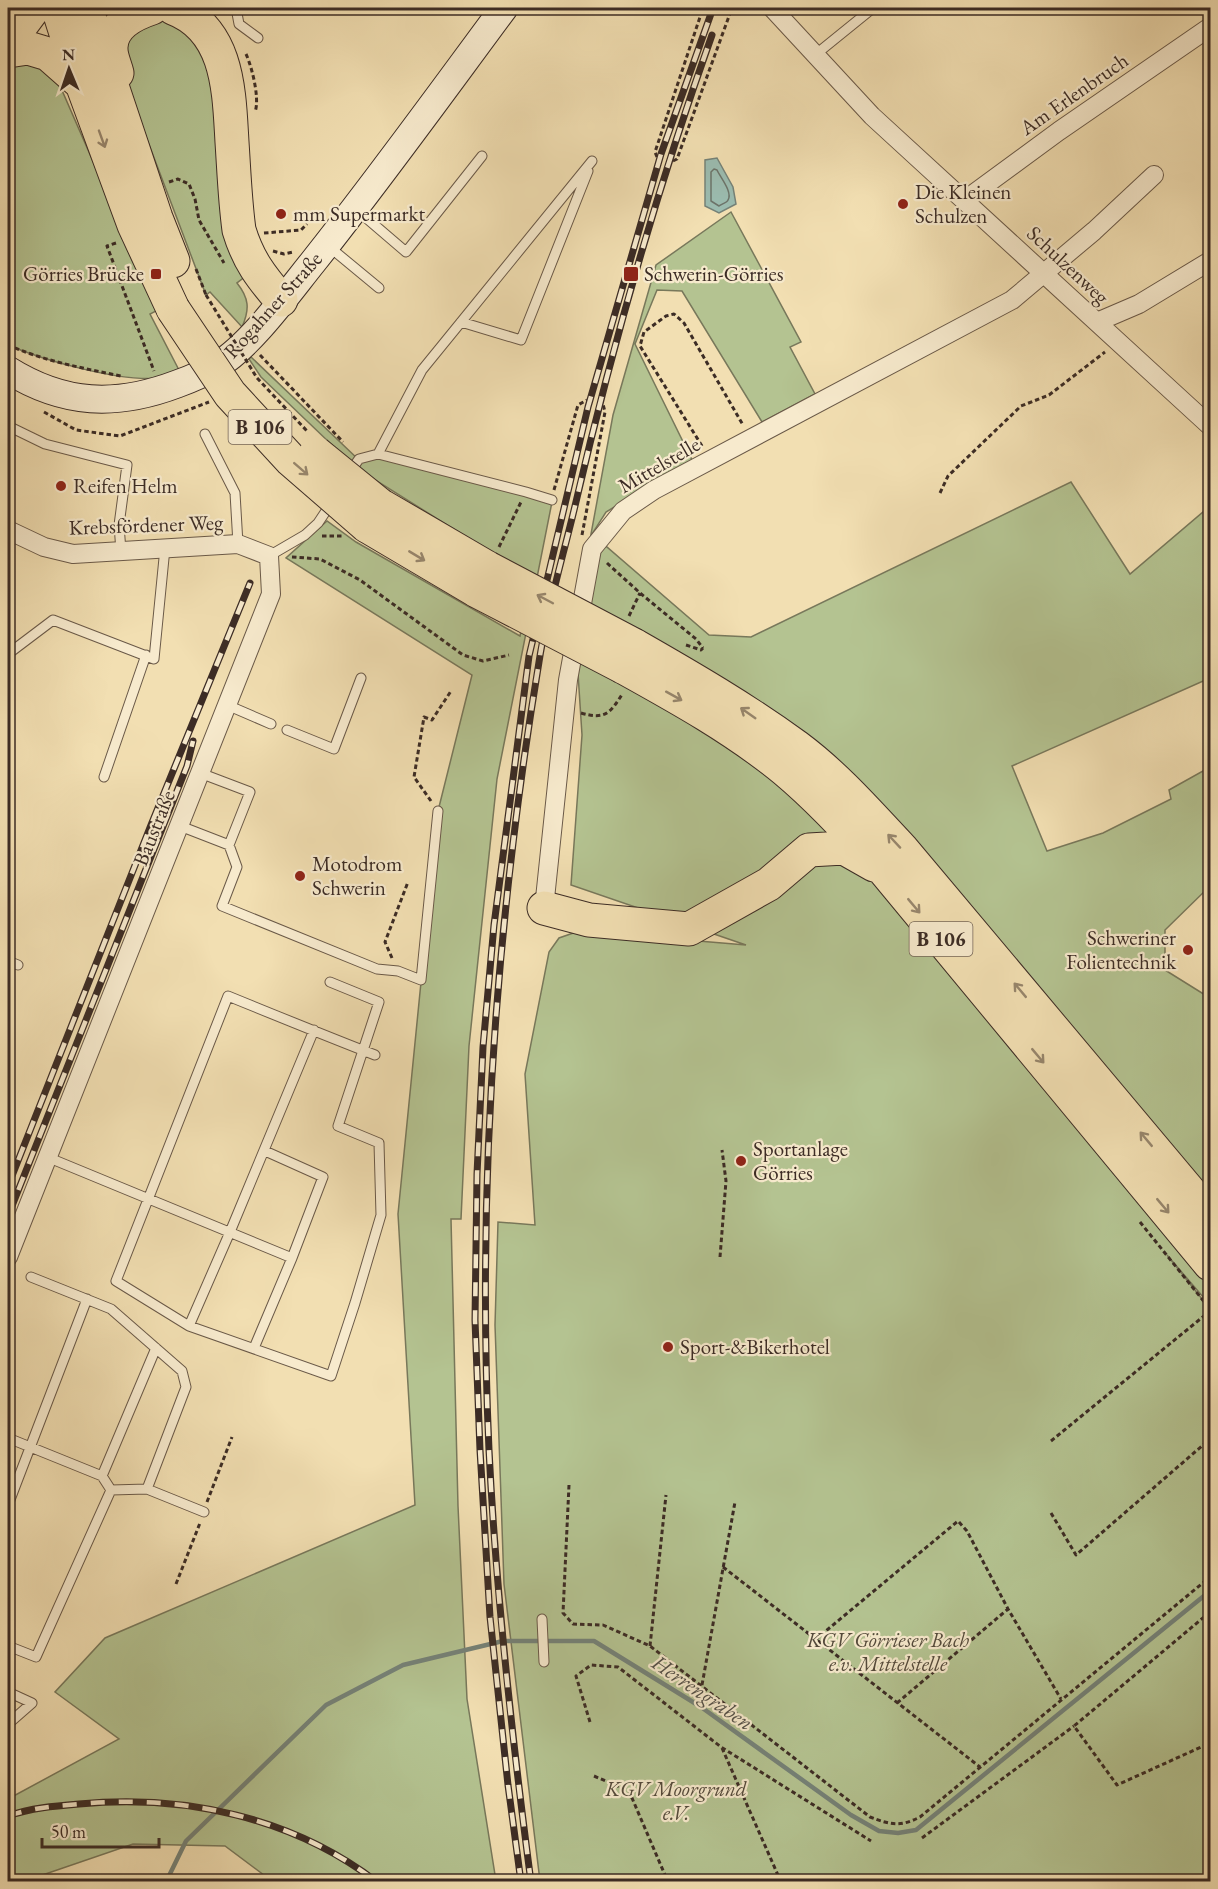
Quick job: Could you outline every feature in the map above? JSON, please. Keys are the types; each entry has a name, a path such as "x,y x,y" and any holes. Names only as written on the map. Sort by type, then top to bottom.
{"highway":[{"path":"8,43 34,8"},
{"name":"B 106","path":"58,8 82,84 134,225 248,383 310,447 364,522 628,655 720,694 798,748 853,797 902,849 1210,1216"},
{"name":"B 106","path":"86,8 156,218 191,303"},
{"path":"152,8 131,15 116,31 110,48 123,99 156,193 156,218"},
{"path":"173,8 186,12 203,28 216,47 224,68 229,92 239,230 244,248 255,269 281,300"},
{"path":"8,51 28,48 48,54 82,84"},
{"name":"B 106","path":"628,655 785,770 837,818 884,870 1210,1264"},
{"path":"785,770 802,798 811,821 808,850"},
{"path":"544,908 589,920 690,929 769,884 808,850 844,848 884,870"}],"street":[{"name":"Rogahner Straße","path":"8,370 37,386 77,398 96,400 129,398 162,390 219,365 247,341 327,245 504,8"},
{"name":"Schulzenweg","path":"772,8 872,116 1210,426"},
{"name":"Am Erlenbruch","path":"965,200 1059,131 1210,27"},
{"path":"1044,274 1154,175"},
{"path":"1097,322 1139,304 1210,261"},
{"name":"Mittelstelle","path":"544,908 568,680 592,549 623,511 654,490 1012,300 1044,274"},
{"name":"Krebsfördener Weg","path":"8,530 44,547 73,554 238,544 269,556"},
{"name":"Baustraße","path":"8,1257 271,594 269,556"}],"lane":[{"path":"236,8 239,24 258,38"},
{"path":"815,55 873,8"},
{"path":"355,208 406,252 482,156"},
{"path":"378,454 422,370 461,322 592,161 521,340 461,322"},
{"path":"327,245 379,288"},
{"path":"8,426 45,444 128,465 119,525 121,551"},
{"path":"205,434 235,493 238,544"},
{"path":"269,556 305,535 318,523 359,459 378,454 552,500"},
{"path":"8,654 53,620 154,659 165,548"},
{"path":"104,777 146,655"},
{"path":"287,730 334,749 361,678"},
{"path":"227,705 271,724"},
{"path":"200,773 250,792 229,845 237,867 222,906 377,969 398,971 421,980 438,811"},
{"path":"180,826 229,845"},
{"path":"8,961 18,965"},
{"path":"330,982 379,1002 362,1050 338,1126 379,1143 381,1215 331,1376 189,1326 116,1281 228,996 314,1030 362,1050 375,1055"},
{"path":"189,1326 265,1151 314,1030"},
{"path":"255,1348 323,1177 265,1151"},
{"path":"47,1157 292,1258"},
{"path":"31,1277 111,1309 182,1371 186,1387 147,1489"},
{"path":"8,1505 87,1299"},
{"path":"102,1476 156,1348"},
{"path":"8,1438 102,1476 111,1490"},
{"path":"111,1490 147,1489 204,1512"},
{"path":"8,1646 36,1657 111,1490"},
{"path":"542,1618 544,1662"},
{"path":"8,1692 32,1703 8,1724"}],"path":[{"path":"657,157 654,152 703,8"},
{"path":"673,161 677,159 732,8"},
{"path":"165,184 178,179 189,184 199,220 224,263"},
{"path":"266,242 259,234 301,230 307,224"},
{"path":"107,246 162,390"},
{"path":"273,251 284,254 300,249"},
{"path":"191,303 315,439"},
{"path":"711,460 640,346 644,332 666,316 674,314 684,323 751,439"},
{"path":"247,341 359,459"},
{"path":"940,493 948,476 1021,406 1049,395 1119,342"},
{"path":"8,345 31,355 67,365 124,376"},
{"path":"552,500 578,405 587,400"},
{"path":"603,404 604,412 581,540 696,639 703,648"},
{"path":"506,534 526,492"},
{"path":"305,535 364,522"},
{"path":"269,556 320,560 360,580 464,654 483,661 509,655"},
{"path":"565,708 598,717 612,709 628,655 640,593"},
{"path":"438,811 414,777 424,717 432,720 451,692"},
{"path":"398,971 385,942 408,882"},
{"path":"720,1257 726,1181 722,1150"},
{"path":"1052,1441 1210,1310 1140,1222"},
{"path":"1051,1514 1076,1555 1210,1439"},
{"path":"569,1485 563,1613 573,1624 603,1625 650,1646 870,1817 896,1825 920,1817 1210,1577"},
{"path":"650,1646 666,1496"},
{"path":"702,1685 735,1502"},
{"path":"815,1640 958,1521 968,1531 1008,1609 1061,1699"},
{"path":"723,1567 980,1767"},
{"path":"897,1703 1008,1609"},
{"path":"922,1838 1074,1726 1210,1612"},
{"path":"590,1722 576,1676 591,1665 618,1667 722,1747 871,1841"},
{"path":"1074,1726 1117,1785 1210,1743"},
{"path":"722,1747 781,1881"},
{"path":"594,1776 629,1791 668,1881"}],"green space":[{"path":"152,8 203,28 255,269 237,283 247,304 242,327 210,292 206,295 142,126 121,62 124,37"},
{"path":"28,48 57,79 158,310 150,314 180,372 158,378 123,377 82,369 8,345 8,51"},
{"path":"731,212 801,342 790,347 815,394 762,422 682,291 657,290 635,344 692,460 606,512 592,534 709,635 751,637 1071,482 1130,574 1210,506 1210,678 1012,766 1047,851 1103,833 1171,799 1169,790 1210,767 1210,886 1165,930 1165,970 1210,998 1210,1305 1167,1255 1210,1309 1210,1881 540,1881 504,1584 495,1325 498,1222 535,1225 525,1074 549,952 559,938 579,931 746,945 571,885 582,735 578,673 591,534 613,415 656,265"},
{"path":"251,357 361,462 380,458 552,502 497,779 469,1046 461,1219 451,1219 458,1506 467,1699 496,1881 272,1881 225,1846 133,1844 25,1881 8,1882 8,1799 119,1739 55,1692 105,1638 415,1505 398,1214 438,811 472,675 286,558 327,521 356,542 520,636 532,578 356,468 261,377 249,359"}],"water":[{"path":"717,158 733,187 736,204 719,213 705,206 705,160"}],"waterway":[{"name":"Herrengraben","path":"166,1882 186,1841 326,1705 403,1665 503,1641 594,1641 701,1707 851,1815 879,1831 898,1833 916,1830 1210,1591"}],"railway":[{"path":"521,1882 490,1617 475,1320 477,1174 483,1047 494,925 529,656 588,407 661,154 713,8"},
{"path":"531,1882 506,1666 489,1450 486,1351 488,1153 501,956 511,857 542,642 604,387 637,269 654,210 712,35"},
{"path":"8,1186 250,583"},
{"path":"8,1216 187,766 193,741"},
{"path":"8,1816 52,1807 118,1802 197,1807 273,1826 309,1841 344,1860 377,1882"}],"place":[{"name":"Die Kleinen Schulzen","path":"903,204"},
{"name":"mm Supermarkt","path":"281,214"},
{"name":"Görries Brücke","path":"156,274"},
{"name":"Schwerin-Görries","path":"631,274"},
{"name":"Reifen Helm","path":"61,486"},
{"name":"Motodrom Schwerin","path":"300,876"},
{"name":"Schweriner Folientechnik","path":"1188,950"},
{"name":"Sportanlage Görries","path":"741,1161"},
{"name":"Sport-&Bikerhotel","path":"668,1347"}],"park label":[{"name":"KGV Görrieser Bach e.v. Mittelstelle","path":"888,1652"},
{"name":"KGV Moorgrund e.V.","path":"676,1801"}]}
